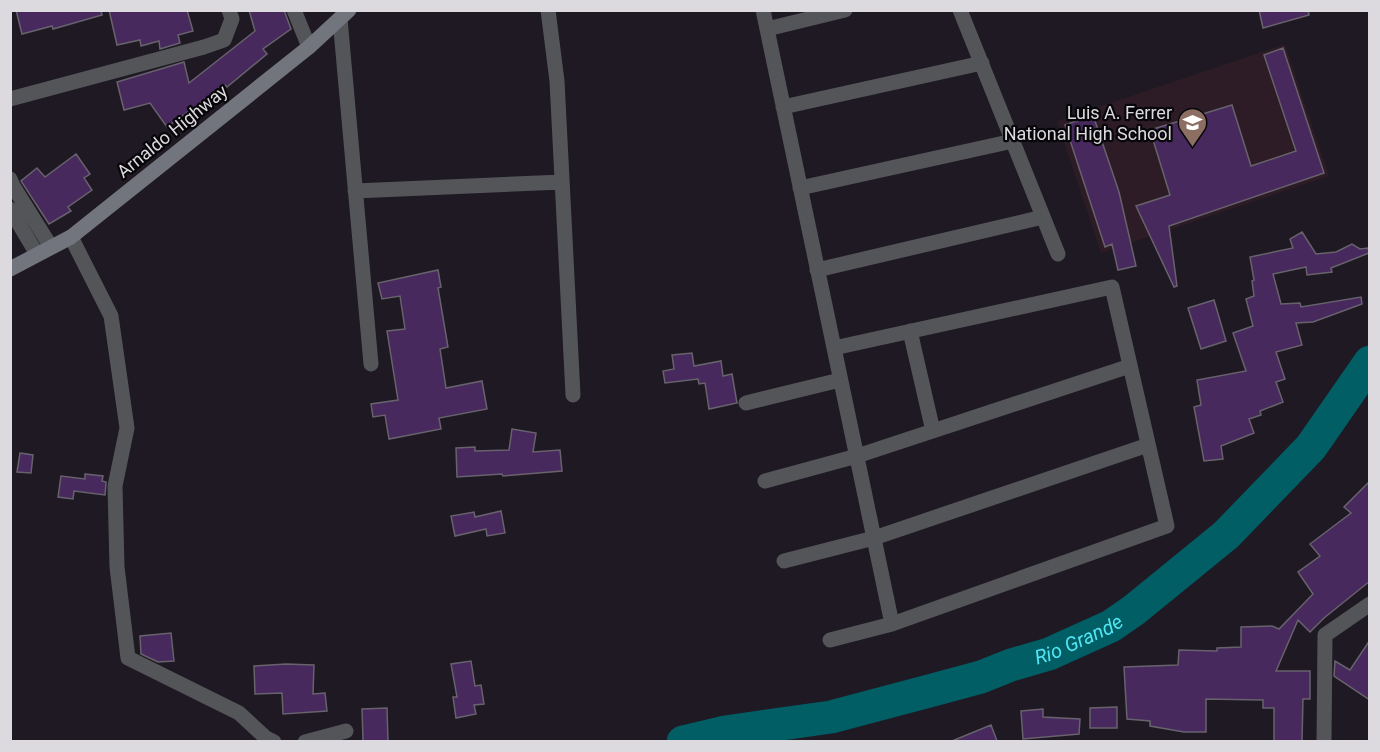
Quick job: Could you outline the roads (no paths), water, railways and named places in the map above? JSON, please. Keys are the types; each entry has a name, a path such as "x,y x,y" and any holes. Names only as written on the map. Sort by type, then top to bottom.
{"main road":[{"name":"Arnaldo Highway","path":"10,269 71,237 309,47 344,15"}],"street":[{"path":"10,99 224,40 232,19 229,10"},
{"path":"294,10 309,47"},
{"path":"548,10 557,81 573,395"},
{"path":"763,10 892,624"},
{"path":"766,29 845,10"},
{"path":"960,10 1058,254"},
{"path":"344,15 355,191 371,364"},
{"path":"783,107 982,63"},
{"path":"800,188 1013,141"},
{"path":"355,191 562,182"},
{"path":"11,184 51,247"},
{"path":"10,208 37,254"},
{"path":"817,270 1043,217"},
{"path":"71,237 111,316 127,428 115,486 117,567 128,658 239,713 266,738 274,741"},
{"path":"830,640 892,624 1167,526 1112,287 834,348"},
{"path":"910,331 933,431"},
{"path":"765,481 857,456 1130,366"},
{"path":"746,403 840,380"},
{"path":"784,561 874,538 1148,445"},
{"path":"1324,741 1325,635 1370,604"},
{"path":"305,741 346,731"}],"waterway":[{"name":"Rio Grande","path":"683,742 725,732 831,717 981,677 1049,654 1111,626 1226,535 1311,447 1370,362"}],"place":[{"name":"Luis A. Ferrer National High School","path":"1193,148"}]}
